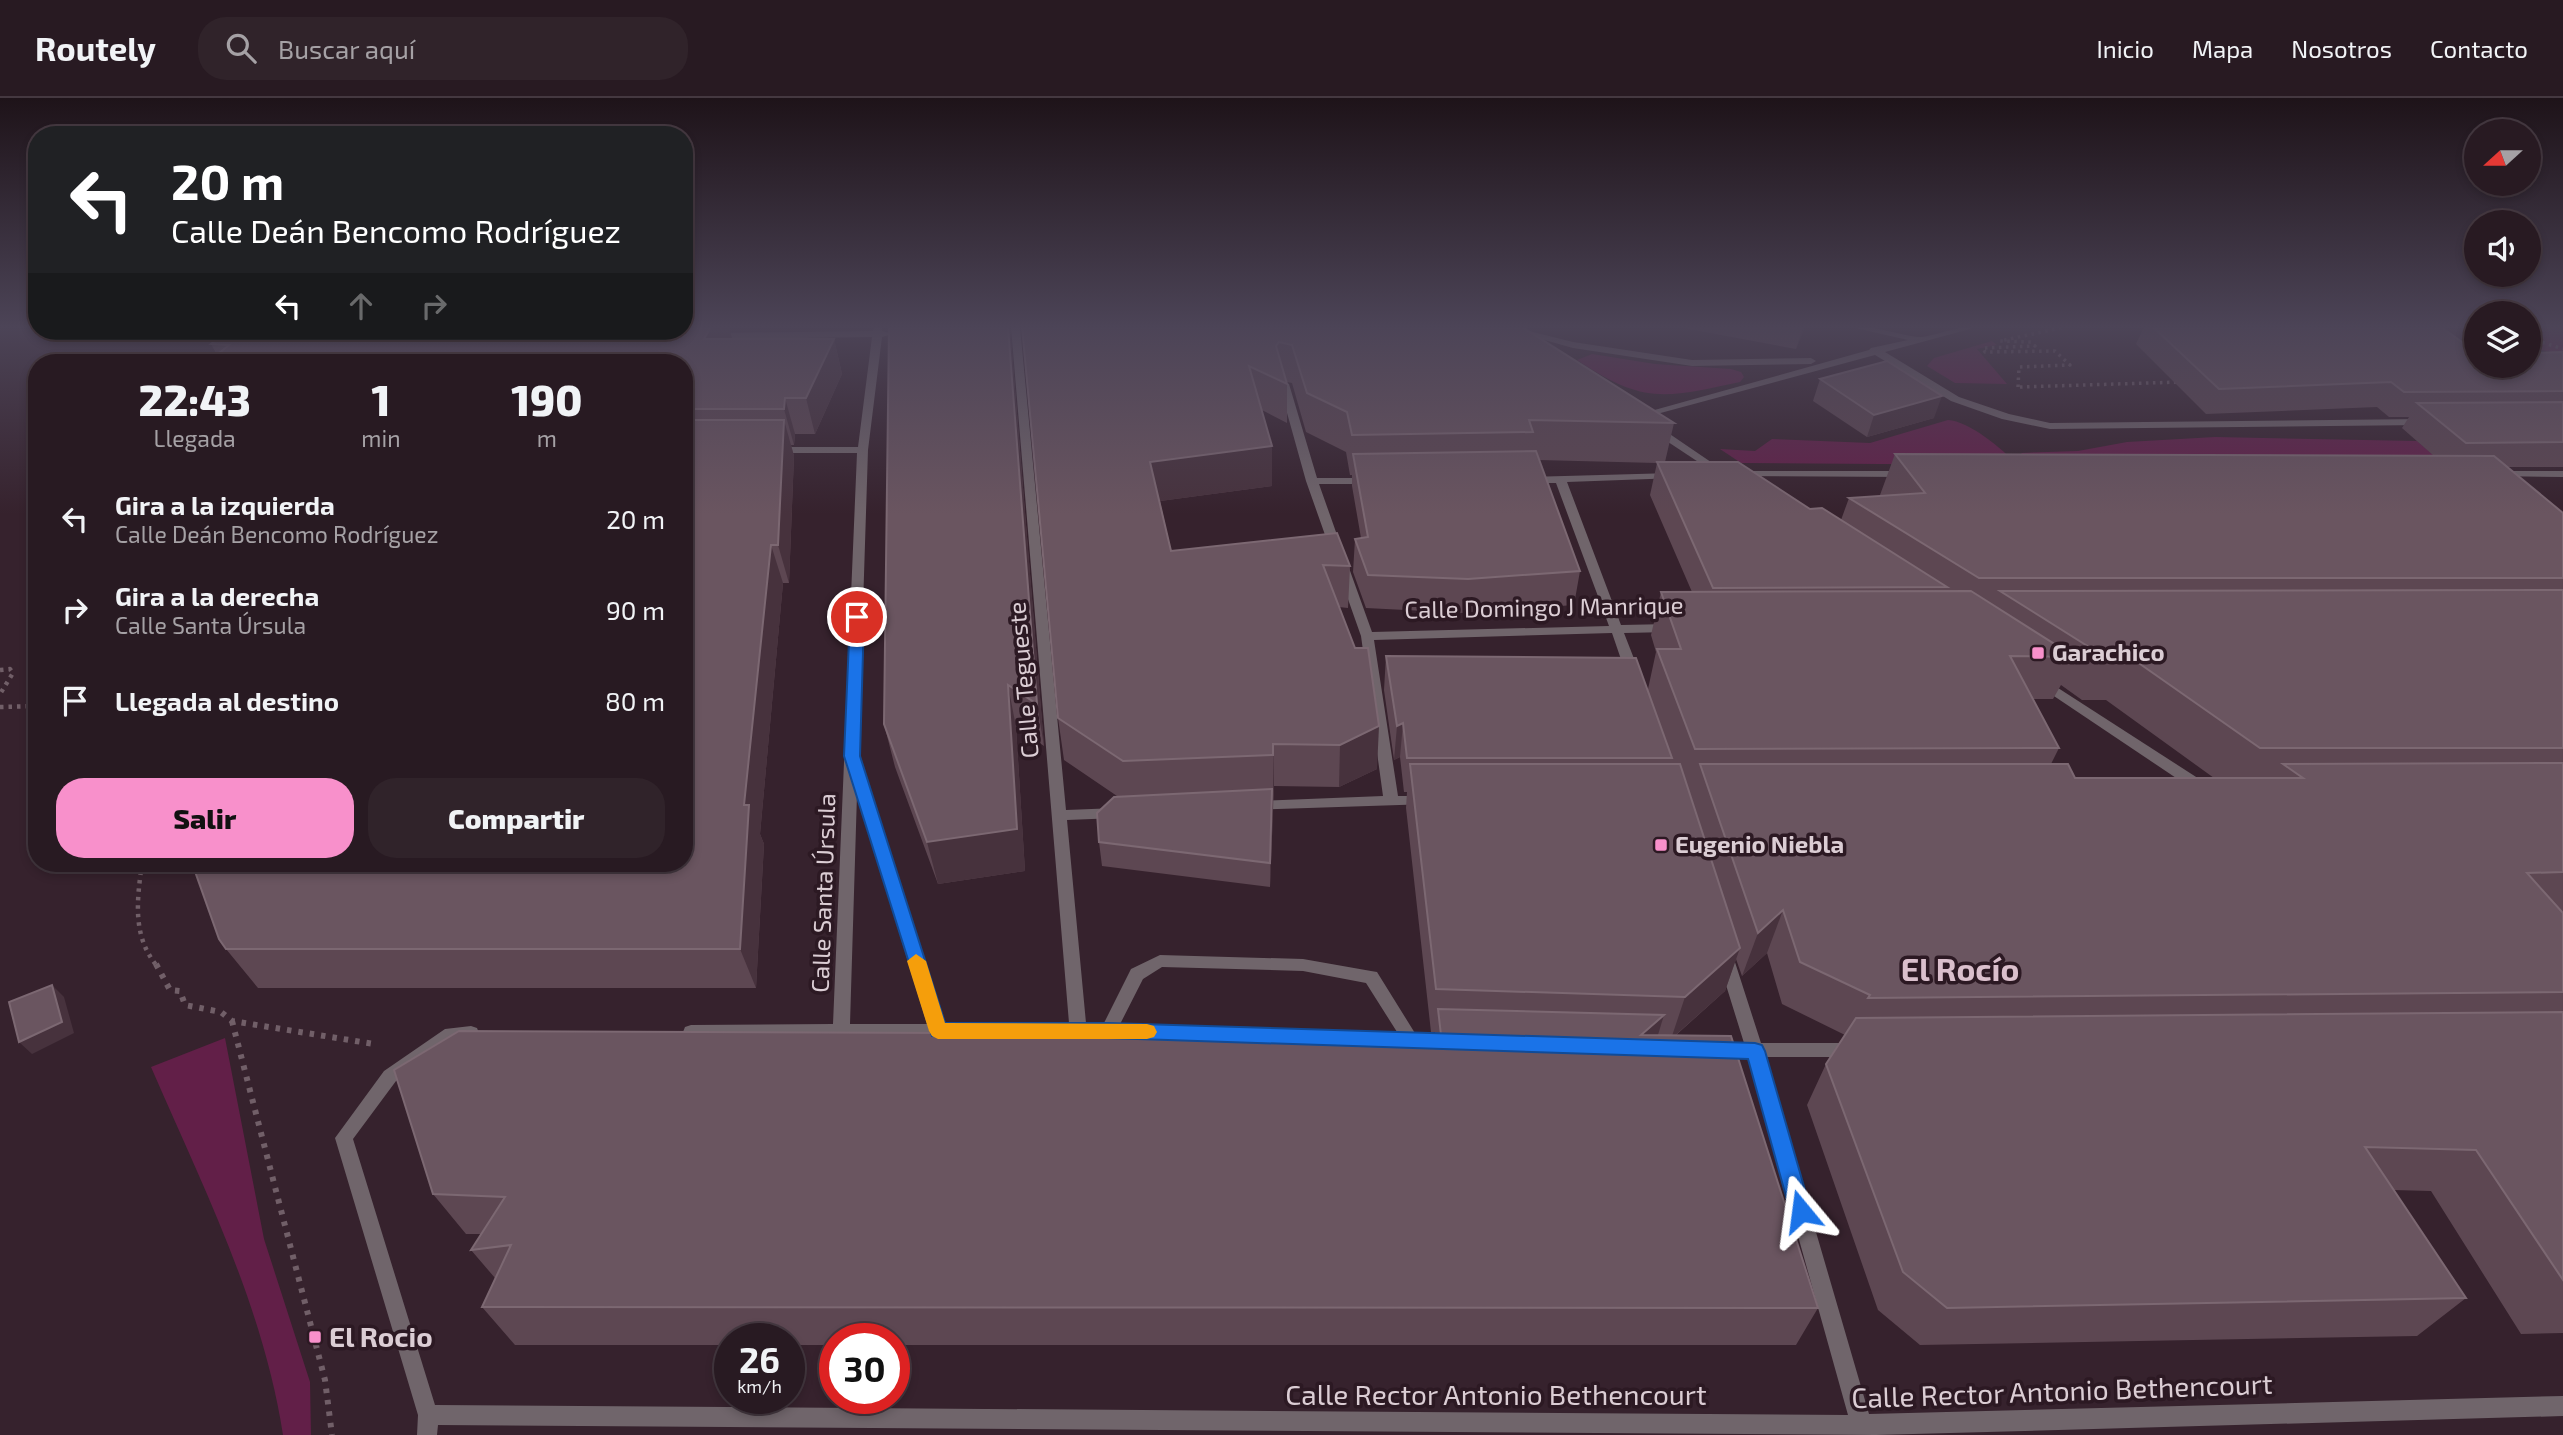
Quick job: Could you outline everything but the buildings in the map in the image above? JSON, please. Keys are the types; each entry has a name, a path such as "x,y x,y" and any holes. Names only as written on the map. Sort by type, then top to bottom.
{"street":[{"name":"Calle Santa Úrsula","path":"841,1031 863,450 871,389"},
{"name":"Calle Tegueste","path":"1021,389 1078,1030"},
{"path":"1286,389 1312,481 1367,636 1391,800"},
{"path":"1727,389 1632,414 1748,489"},
{"path":"1939,389 1955,399 2006,417 2050,426 2438,422"},
{"path":"767,450 863,450"},
{"path":"1697,475 1919,474"},
{"path":"2489,474 2563,474"},
{"path":"1519,480 1683,475"},
{"path":"1560,480 1640,694"},
{"path":"1312,481 1381,481"},
{"name":"Calle Domingo J Manrique","path":"1367,636 1685,628"},
{"path":"2026,671 2203,797"},
{"name":"Calle Santa Úrsula","path":"852,756 938,1031"},
{"path":"1239,807 1446,800"},
{"path":"1059,815 1128,812"},
{"path":"1722,945 1863,1430"},
{"path":"1108,1031 1137,974 1160,961 1303,965 1371,977 1419,1039 1382,1038"},
{"path":"674,1032 1078,1030 1273,1035"},
{"path":"427,1425 344,1138 390,1076 423,1052 451,1034 493,1033"},
{"path":"1701,1049 1867,1050"},
{"name":"Calle Rector Antonio Bethencourt","path":"427,1425 1863,1430 2563,1406"}],"path":[{"path":"0,670 10,669 13,673 0,694"},
{"path":"0,707 28,706"},
{"path":"141,872 137,912 143,945 169,981 170,990 180,991 185,1005 221,1012 232,1021 423,1052"},
{"path":"232,1021 325,1380 332,1435"}],"shaded area":[{"path":"1633,389 1703,389 1673,394"},
{"path":"1948,420 1975,430 2017,465 1741,463 1720,449 1755,451 1772,439 1870,443"},
{"path":"2215,437 2417,441 2450,469 2032,464 2021,453 2078,451 2127,442"},
{"path":"225,1038 264,1239 310,1382 311,1435 283,1435 274,1387 246,1293 229,1247 151,1067"}],"slow traffic":[{"path":"916,961 938,1031 1147,1032"}],"place":[{"name":"Garachico","path":"2038,653"},
{"name":"Eugenio Niebla","path":"1661,845"},
{"name":"El Rocio","path":"315,1337"}],"district":[{"name":"El Rocío","path":"1960,970"}],"route":[{"path":"857,617 852,756 938,1031 1108,1031 1410,1038 1755,1051 1801,1211"}]}
